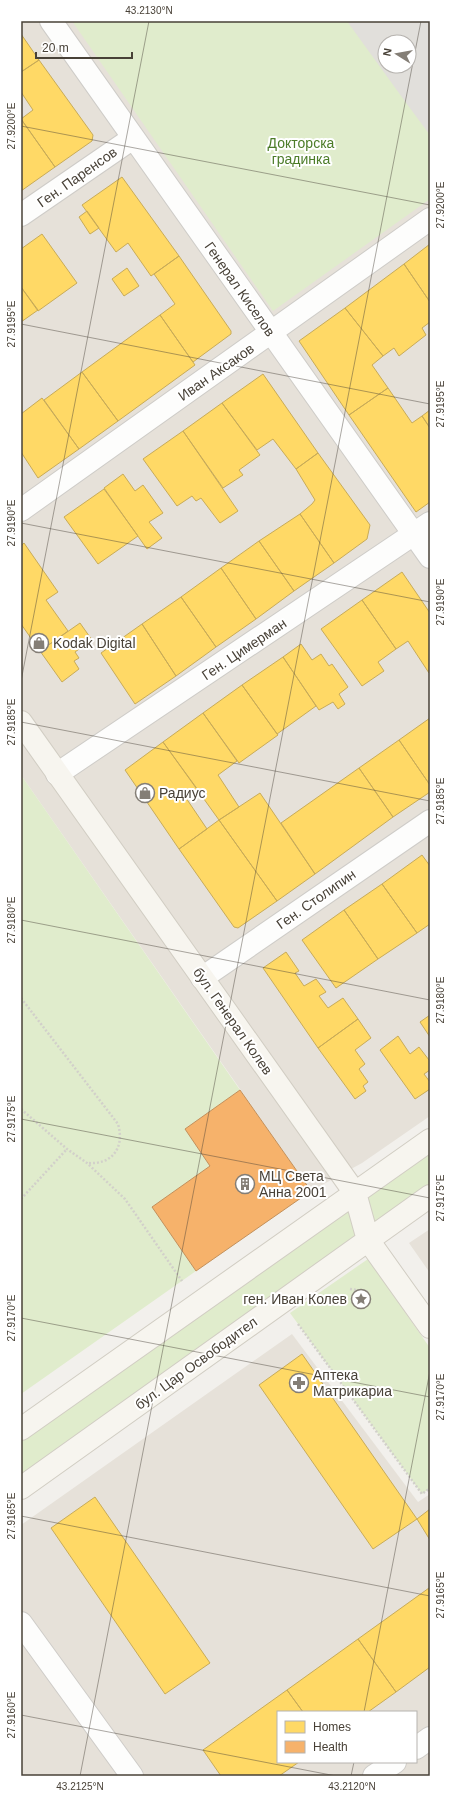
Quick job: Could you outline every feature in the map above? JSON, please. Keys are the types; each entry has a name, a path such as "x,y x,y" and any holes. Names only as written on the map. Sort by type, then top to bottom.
{"main road":[{"name":"бул. Генерал Колев","path":"21,722 355,1193 368,1240 430,1327"},
{"path":"21,1429 430,1140"},
{"name":"бул. Цар Освободител","path":"21,1488 430,1196"}],"street":[{"name":"Генерал Киселов","path":"51,21 271,332 422,529 430,557"},
{"name":"Ген. Паренсов","path":"21,215 133,138"},
{"name":"Иван Аксаков","path":"21,510 430,219"},
{"name":"Ген. Цимерман","path":"57,774 422,529"},
{"name":"Ген. Столипин","path":"202,978 430,821"},
{"path":"21,1623 132,1776"},
{"path":"417,1747 430,1738"},
{"path":"374,1776 394,1763"}],"path":[{"path":"21,998 118,1124 121,1133 120,1140 117,1149 112,1156 96,1164 87,1163"},
{"path":"21,1109 67,1149 87,1163 125,1199 182,1281 200,1303"},
{"path":"21,1199 67,1149"},
{"path":"308,1282 410,1299"},
{"path":"281,1301 422,1494 430,1488"}],"shaded area":[{"path":"21,21 430,21 430,1116 362,1163 311,1191 21,775"},
{"path":"347,21 430,21 430,135 385,74 417,74 417,34 377,34 377,63"},
{"path":"430,1229 430,1273 409,1243"},
{"path":"292,1334 418,1502 430,1494 430,1776 21,1776 21,1525"}],"green space":[{"name":"Докторска градинка","path":"72,21 347,21 377,62 377,74 386,74 430,135 430,199 273,311"},
{"path":"21,775 240,1090 185,1129 210,1166 152,1207 196,1271 21,1394"},
{"path":"430,1139 430,1196 21,1489 21,1429"},
{"path":"368,1259 430,1348 430,1488 422,1494 290,1313"}],"building: Homes":[{"path":"21,34 39,60 21,72"},
{"path":"39,60 93,135 92,141 55,167 21,119 33,110 21,92 21,72"},
{"path":"21,119 55,167 21,191"},
{"path":"122,177 179,256 151,276 128,243 116,252 82,205"},
{"path":"87,211 99,228 90,234 79,217"},
{"path":"42,234 77,283 38,311 21,287 21,249"},
{"path":"430,244 430,302 404,264"},
{"path":"179,256 231,331 231,334 193,362 160,315 175,304 154,274"},
{"path":"404,264 430,302 430,322 422,328 426,335 399,356 394,348 383,356 345,308"},
{"path":"127,268 139,286 124,296 112,279"},
{"path":"21,287 38,310 21,322"},
{"path":"345,308 383,356 372,365 388,388 349,415 299,341"},
{"path":"160,315 195,365 118,421 82,372"},
{"path":"82,372 118,421 79,449 44,400"},
{"path":"263,374 318,453 296,469 273,439 257,450 222,403"},
{"path":"388,388 412,423 422,416 430,428 430,502 416,512 349,415"},
{"path":"42,398 79,449 38,478 21,452 21,414"},
{"path":"222,403 260,455 239,470 243,475 223,488 183,431"},
{"path":"430,410 430,428 422,416"},
{"path":"183,431 238,511 220,523 201,498 196,501 192,496 177,506 143,459"},
{"path":"318,453 370,525 367,539 334,563 300,514 315,500 296,469"},
{"path":"123,474 135,491 143,485 163,513 149,522 162,538 147,549 104,488"},
{"path":"104,489 138,536 98,564 64,517"},
{"path":"300,514 334,563 294,591 259,541"},
{"path":"259,541 294,591 256,619 221,568"},
{"path":"24,543 58,592 46,600 68,631 40,651 21,624 21,546"},
{"path":"221,568 256,619 216,647 181,597"},
{"path":"402,572 430,613 429,673 408,641 396,649 362,600"},
{"path":"181,597 216,647 176,676 142,624"},
{"path":"362,600 396,649 378,662 384,671 362,686 321,629"},
{"path":"80,623 92,640 75,652 79,658 74,661 79,669 62,682 40,651"},
{"path":"142,624 176,676 135,704 101,653"},
{"path":"301,644 312,660 321,654 329,666 332,664 348,687 339,694 345,704 338,709 333,702 319,710 283,657"},
{"path":"283,657 316,706 277,734 242,685"},
{"path":"242,685 278,735 239,763 203,713"},
{"path":"203,713 237,761 218,775 239,807 219,820 163,742"},
{"path":"430,718 430,785 399,740"},
{"path":"399,740 430,785 430,792 393,817 359,768"},
{"path":"163,742 198,790 186,798 207,829 179,849 125,770"},
{"path":"359,768 393,817 315,874 281,823"},
{"path":"260,793 315,874 277,901 219,820"},
{"path":"219,820 277,901 238,928 234,927 179,849"},
{"path":"422,855 430,866 430,924 417,933 382,884"},
{"path":"382,884 417,933 378,959 344,910"},
{"path":"344,910 378,959 336,988 302,940"},
{"path":"286,952 299,971 295,973 304,986 316,979 326,992 319,996 328,1008 343,998 358,1019 318,1048 263,968"},
{"path":"430,1015 430,1037 420,1022"},
{"path":"358,1019 371,1038 355,1050 365,1064 359,1069 368,1082 363,1086 366,1091 355,1099 318,1048"},
{"path":"398,1036 410,1054 419,1047 429,1060 430,1059 430,1070 424,1074 430,1082 430,1089 415,1099 380,1050"},
{"path":"302,1354 417,1519 373,1549 259,1385"},
{"path":"95,1497 210,1663 165,1694 51,1528"},
{"path":"430,1509 430,1540 417,1519"},
{"path":"429,1588 430,1667 396,1692 358,1639"},
{"path":"358,1639 396,1692 369,1711 302,1711 287,1690"},
{"path":"287,1690 302,1711 277,1711 277,1763 298,1763 279,1776 221,1776 203,1750"}],"building: Health":[{"name":"МЦ Света Анна 2001","path":"240,1090 311,1191 196,1271 152,1207 210,1166 185,1129"}],"place":[{"name":"Kodak Digital","path":"39,643"},
{"name":"Радиус","path":"145,793"},
{"name":"МЦ Света Анна 2001","path":"245,1184"},
{"name":"ген. Иван Колев","path":"361,1299"},
{"name":"Аптека Матрикариа","path":"299,1383"}]}
